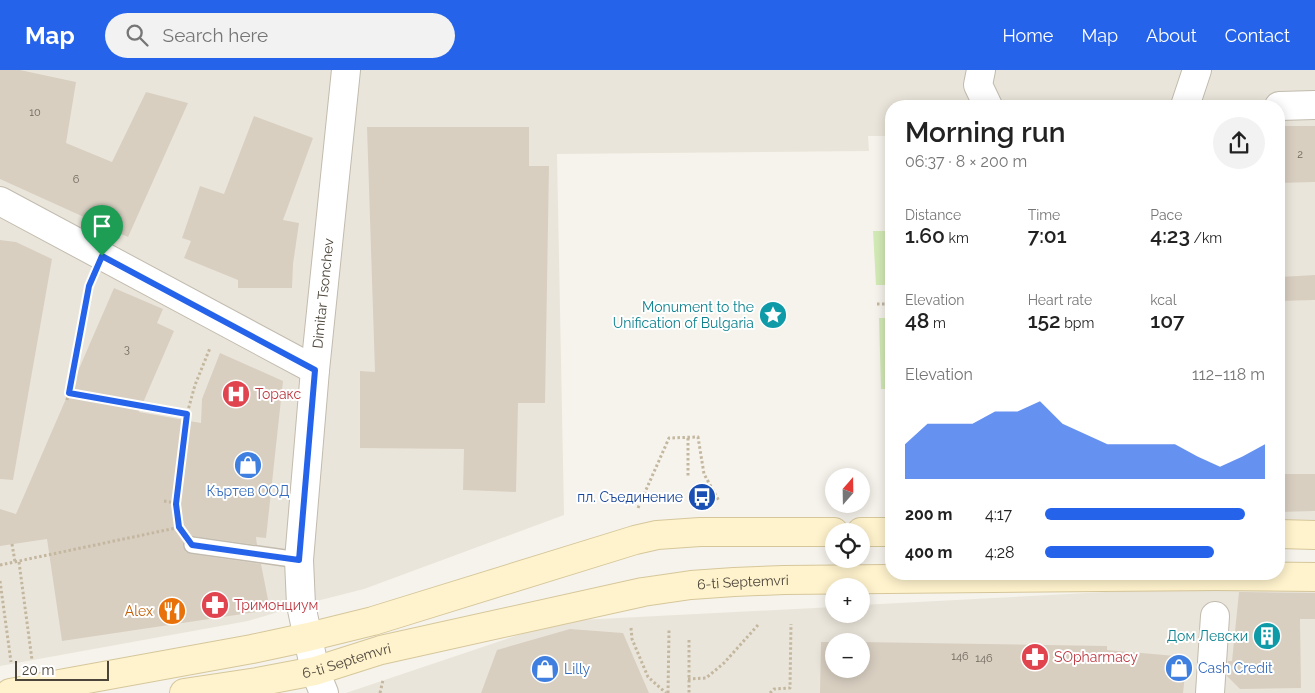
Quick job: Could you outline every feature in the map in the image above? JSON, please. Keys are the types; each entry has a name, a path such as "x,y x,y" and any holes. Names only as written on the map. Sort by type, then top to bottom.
{"main road":[{"path":"10,693 308,637 373,621 634,540 658,535 700,532 825,532"},
{"path":"870,532 885,532"},
{"path":"1285,534 1315,536"},
{"name":"6-ti Septemvri","path":"1285,577 1315,577"},
{"name":"6-ti Septemvri","path":"184,693 257,682 320,682 391,648 643,592 691,585 734,582 885,579"}],"street":[{"name":"Dimitar Tsonchev","path":"320,682 301,605 299,560 315,370 346,70"},
{"path":"982,70 978,86 984,100"},
{"path":"1187,100 1197,70"},
{"path":"1285,106 1315,105"},
{"path":"0,200 315,370"},
{"path":"1210,693 1215,616"}],"lane":[{"path":"192,545 299,560"}],"path":[{"path":"67,400 89,286 102,256"},
{"path":"877,304 885,304"},
{"path":"192,545 179,527 176,504 187,414 195,385 221,320"},
{"path":"69,393 187,414"},
{"path":"635,513 669,438 698,438 704,474 720,503"},
{"path":"688,438 688,476"},
{"path":"164,501 176,504"},
{"path":"0,565 179,527"},
{"path":"12,544 32,660"},
{"path":"0,581 12,664"},
{"path":"770,693 774,689 790,688 791,624"},
{"path":"688,679 706,678 724,664 758,625"},
{"path":"631,628 632,639 648,677 667,693"},
{"path":"667,693 669,630"},
{"path":"689,640 689,693"}],"shaded area":[{"path":"0,70 1315,70 1315,523 1285,523 1285,100 885,100 885,136 868,136 869,151 557,154 564,515 364,589 248,621 0,666"},
{"path":"1240,585 1315,586 1315,693 346,693 560,621 825,607 825,623 870,623 870,605"}],"green space":[{"path":"873,231 885,231 885,285 876,285"},
{"path":"879,318 885,318 885,389 881,389"}],"building":[{"path":"0,70 20,70 76,82 66,143 112,162 146,92 188,103 128,237 0,179"},
{"path":"254,116 313,138 283,220 299,223 293,264 292,288 238,288 238,280 184,258 191,241 182,238 200,186 224,194"},
{"path":"1285,126 1315,126 1315,182 1285,183"},
{"path":"367,127 529,127 529,166 549,166 545,403 518,403 516,492 463,490 464,449 360,448 360,371 375,372"},
{"path":"0,240 16,242 52,259 13,480 0,479"},
{"path":"1315,275 1315,300 1285,301 1285,277"},
{"path":"114,288 163,309 157,323 174,331 139,412 201,423 202,399 220,353 283,381 266,538 256,537 257,545 193,536 185,539 183,544 186,552 191,554 261,564 270,610 62,641 47,539 0,546 0,509 16,514"},
{"path":"1285,474 1315,474 1315,511 1285,512"},
{"name":"Дом Левски","path":"1239,592 1315,593 1315,619 1300,619 1301,688 1240,689 1227,676 1228,661 1232,661"},
{"path":"570,629 623,633 649,693 481,693 497,650"},
{"path":"821,642 825,642 825,678 870,678 870,642 1107,646 1107,650 1187,657 1183,693 820,693"}],"place":[{"name":"Monument to the Unification of Bulgaria","path":"773,315"},
{"name":"Торакс","path":"236,394"},
{"name":"Къртев ООД","path":"248,465"},
{"name":"пл. Съединение","path":"702,497"},
{"name":"Тримонциум","path":"215,605"},
{"name":"Alex","path":"172,611"},
{"name":"Дом Левски","path":"1267,636"},
{"name":"SOpharmacy","path":"1035,657"},
{"name":"Cash Credit","path":"1179,668"},
{"name":"Lilly","path":"545,669"}],"route":[{"path":"102,256 315,370 299,560 192,545 179,527 176,504 187,414 69,393 89,286 102,256"}]}
